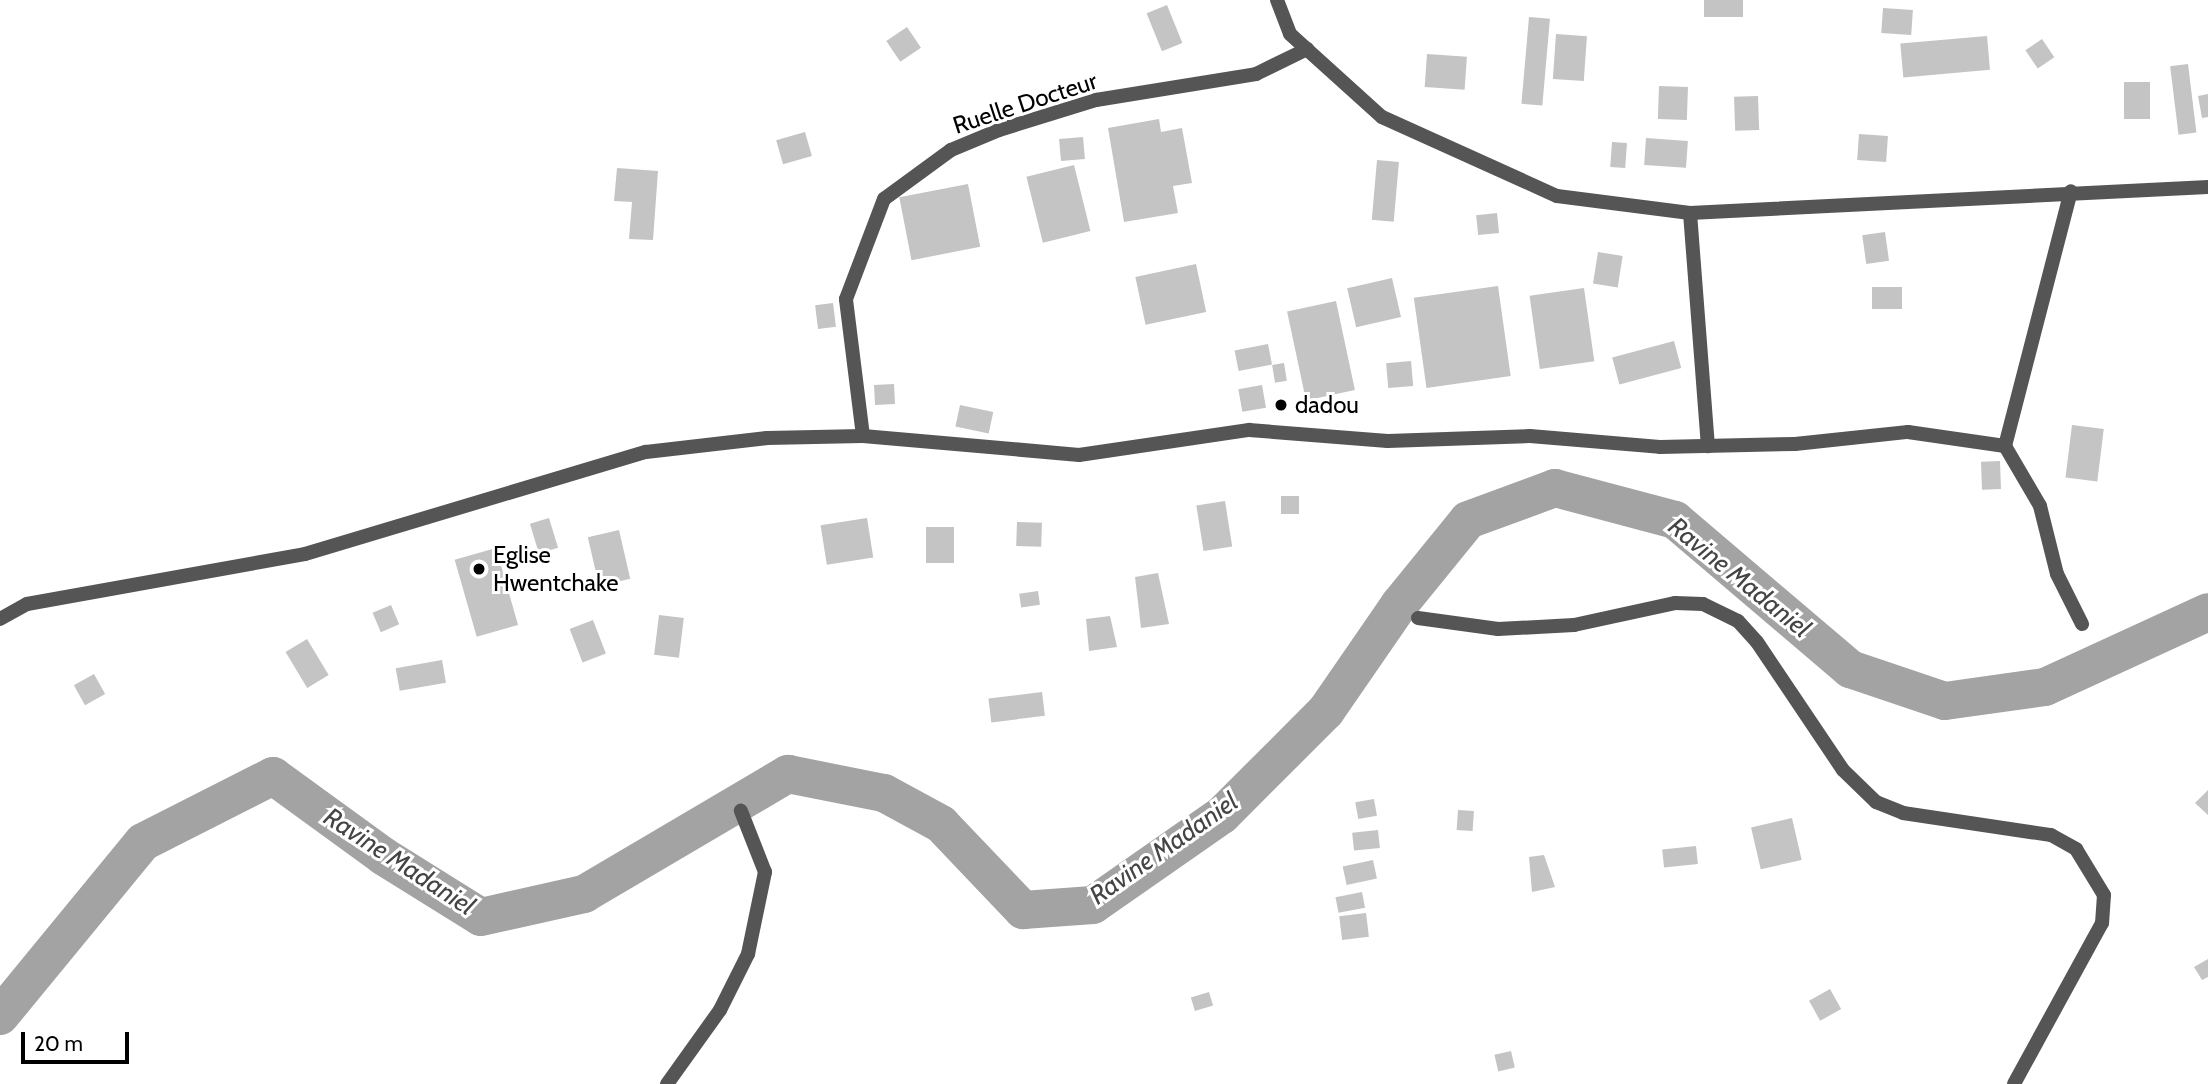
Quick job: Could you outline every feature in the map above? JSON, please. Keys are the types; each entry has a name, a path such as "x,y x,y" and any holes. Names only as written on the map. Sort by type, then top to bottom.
{"street":[{"path":"1277,0 1290,34 1382,117 1558,196 1690,213 2071,191 2208,187"},
{"name":"Ruelle Docteur","path":"863,436 846,299 884,199 951,150 999,130 1096,100 1256,74 1307,49"},
{"path":"2071,191 2005,446 2040,506 2057,574 2081,624"},
{"path":"1690,213 1708,446"},
{"path":"0,619 27,604 305,554 646,452 767,438 863,436 1079,455 1249,430 1388,441 1530,436 1708,446 1908,432 2005,446"},
{"path":"1418,618 1498,629 1574,625 1675,603 1703,604 1738,621 1758,642 1843,770 1876,802 1903,813 2051,835 2076,849 2104,895 2102,923 2014,1084"},
{"path":"656,1084 670,1080 720,1010 748,954 765,872 741,811"}],"building":[{"path":"1704,0 1743,0 1743,17 1704,17"},
{"path":"1167,5 1182,43 1162,51 1147,13"},
{"path":"1883,8 1913,10 1911,35 1881,33"},
{"path":"1529,17 1550,19 1542,105 1521,104"},
{"path":"907,27 921,48 900,62 886,41"},
{"path":"1556,34 1587,36 1584,81 1553,79"},
{"path":"1987,36 1990,70 1903,77 1900,44"},
{"path":"2042,39 2054,57 2038,68 2025,50"},
{"path":"1427,54 1467,57 1465,90 1425,87"},
{"path":"2188,64 2196,132 2179,135 2170,66"},
{"path":"2124,82 2150,82 2150,119 2124,119"},
{"path":"1659,86 1688,87 1687,120 1658,119"},
{"path":"2208,94 2208,117 2202,118 2198,96"},
{"path":"1758,96 1759,130 1735,131 1734,97"},
{"path":"1159,119 1161,132 1182,128 1192,183 1173,186 1178,213 1124,222 1108,128"},
{"path":"805,132 812,156 783,164 776,140"},
{"path":"1859,134 1888,136 1886,162 1857,160"},
{"path":"1083,137 1085,159 1061,161 1059,139"},
{"path":"1646,138 1688,141 1686,168 1644,165"},
{"path":"1612,142 1627,143 1625,168 1610,167"},
{"path":"1377,160 1399,162 1394,222 1372,220"},
{"path":"1074,165 1090,231 1043,243 1026,177"},
{"path":"617,168 658,171 653,240 629,239 632,202 614,201"},
{"path":"968,184 980,247 911,260 899,197"},
{"path":"1497,213 1499,233 1478,235 1476,215"},
{"path":"1885,232 1889,261 1866,264 1862,235"},
{"path":"1598,252 1623,256 1618,288 1593,284"},
{"path":"1196,264 1206,312 1146,325 1135,277"},
{"path":"1392,278 1401,317 1356,327 1347,288"},
{"path":"1498,286 1511,376 1426,388 1414,298"},
{"path":"1872,287 1902,287 1902,309 1872,309"},
{"path":"1584,288 1594,361 1540,369 1530,296"},
{"path":"1336,301 1355,390 1306,400 1287,311"},
{"path":"833,303 836,327 818,329 815,305"},
{"path":"1674,341 1681,368 1619,385 1612,358"},
{"path":"1268,344 1272,365 1239,371 1235,350"},
{"path":"1411,361 1413,386 1388,388 1386,363"},
{"path":"1284,363 1287,381 1275,383 1272,365"},
{"path":"894,384 895,404 875,405 874,385"},
{"path":"1262,385 1266,408 1242,412 1238,389"},
{"path":"960,405 993,412 989,434 955,427"},
{"path":"2072,425 2104,429 2097,482 2066,478"},
{"path":"2000,461 2001,489 1982,490 1981,462"},
{"path":"1281,496 1299,496 1299,514 1281,514"},
{"path":"1225,501 1232,546 1204,551 1196,506"},
{"path":"549,518 558,548 539,553 530,524"},
{"path":"867,518 873,558 827,565 821,525"},
{"path":"1017,522 1042,523 1041,547 1016,546"},
{"path":"926,527 954,527 954,563 926,563"},
{"path":"619,530 630,579 599,586 588,537"},
{"path":"496,548 518,625 477,637 455,560"},
{"path":"1158,573 1169,624 1141,628 1135,577"},
{"path":"1038,591 1040,605 1021,608 1019,594"},
{"path":"391,605 399,624 381,632 373,613"},
{"path":"659,615 684,618 679,658 654,655"},
{"path":"1110,616 1117,647 1089,651 1086,619"},
{"path":"593,620 606,654 583,663 570,629"},
{"path":"307,639 329,675 307,688 286,652"},
{"path":"442,660 446,683 400,691 396,668"},
{"path":"94,674 105,694 85,705 74,685"},
{"path":"1042,692 1045,716 991,722 988,699"},
{"path":"2208,790 2208,815 2195,803"},
{"path":"1374,799 1377,816 1358,819 1355,802"},
{"path":"1458,810 1474,811 1473,831 1457,830"},
{"path":"1792,818 1802,860 1761,869 1751,827"},
{"path":"1378,830 1380,848 1354,851 1352,833"},
{"path":"1696,846 1698,864 1664,867 1662,850"},
{"path":"1544,855 1555,887 1532,892 1529,857"},
{"path":"1373,860 1377,879 1347,885 1343,866"},
{"path":"1362,892 1365,908 1339,913 1335,897"},
{"path":"1366,913 1369,937 1342,940 1339,916"},
{"path":"2208,959 2208,977 2202,980 2194,967"},
{"path":"1830,989 1841,1009 1820,1021 1809,1001"},
{"path":"1209,992 1213,1005 1195,1011 1191,998"},
{"path":"1511,1051 1515,1068 1498,1071 1494,1055"}],"waterway":[{"name":"Ravine Madaniel","path":"0,1016 143,842 273,776 383,856 481,917 584,894 788,774 884,793 941,824 1023,910 1093,905 1222,815 1326,711 1399,605 1468,520 1555,488 1675,520 1850,669 1945,701 2045,687 2208,612"}],"place":[{"name":"dadou","path":"1281,405"},
{"name":"Eglise Hwentchake","path":"479,569"}]}
